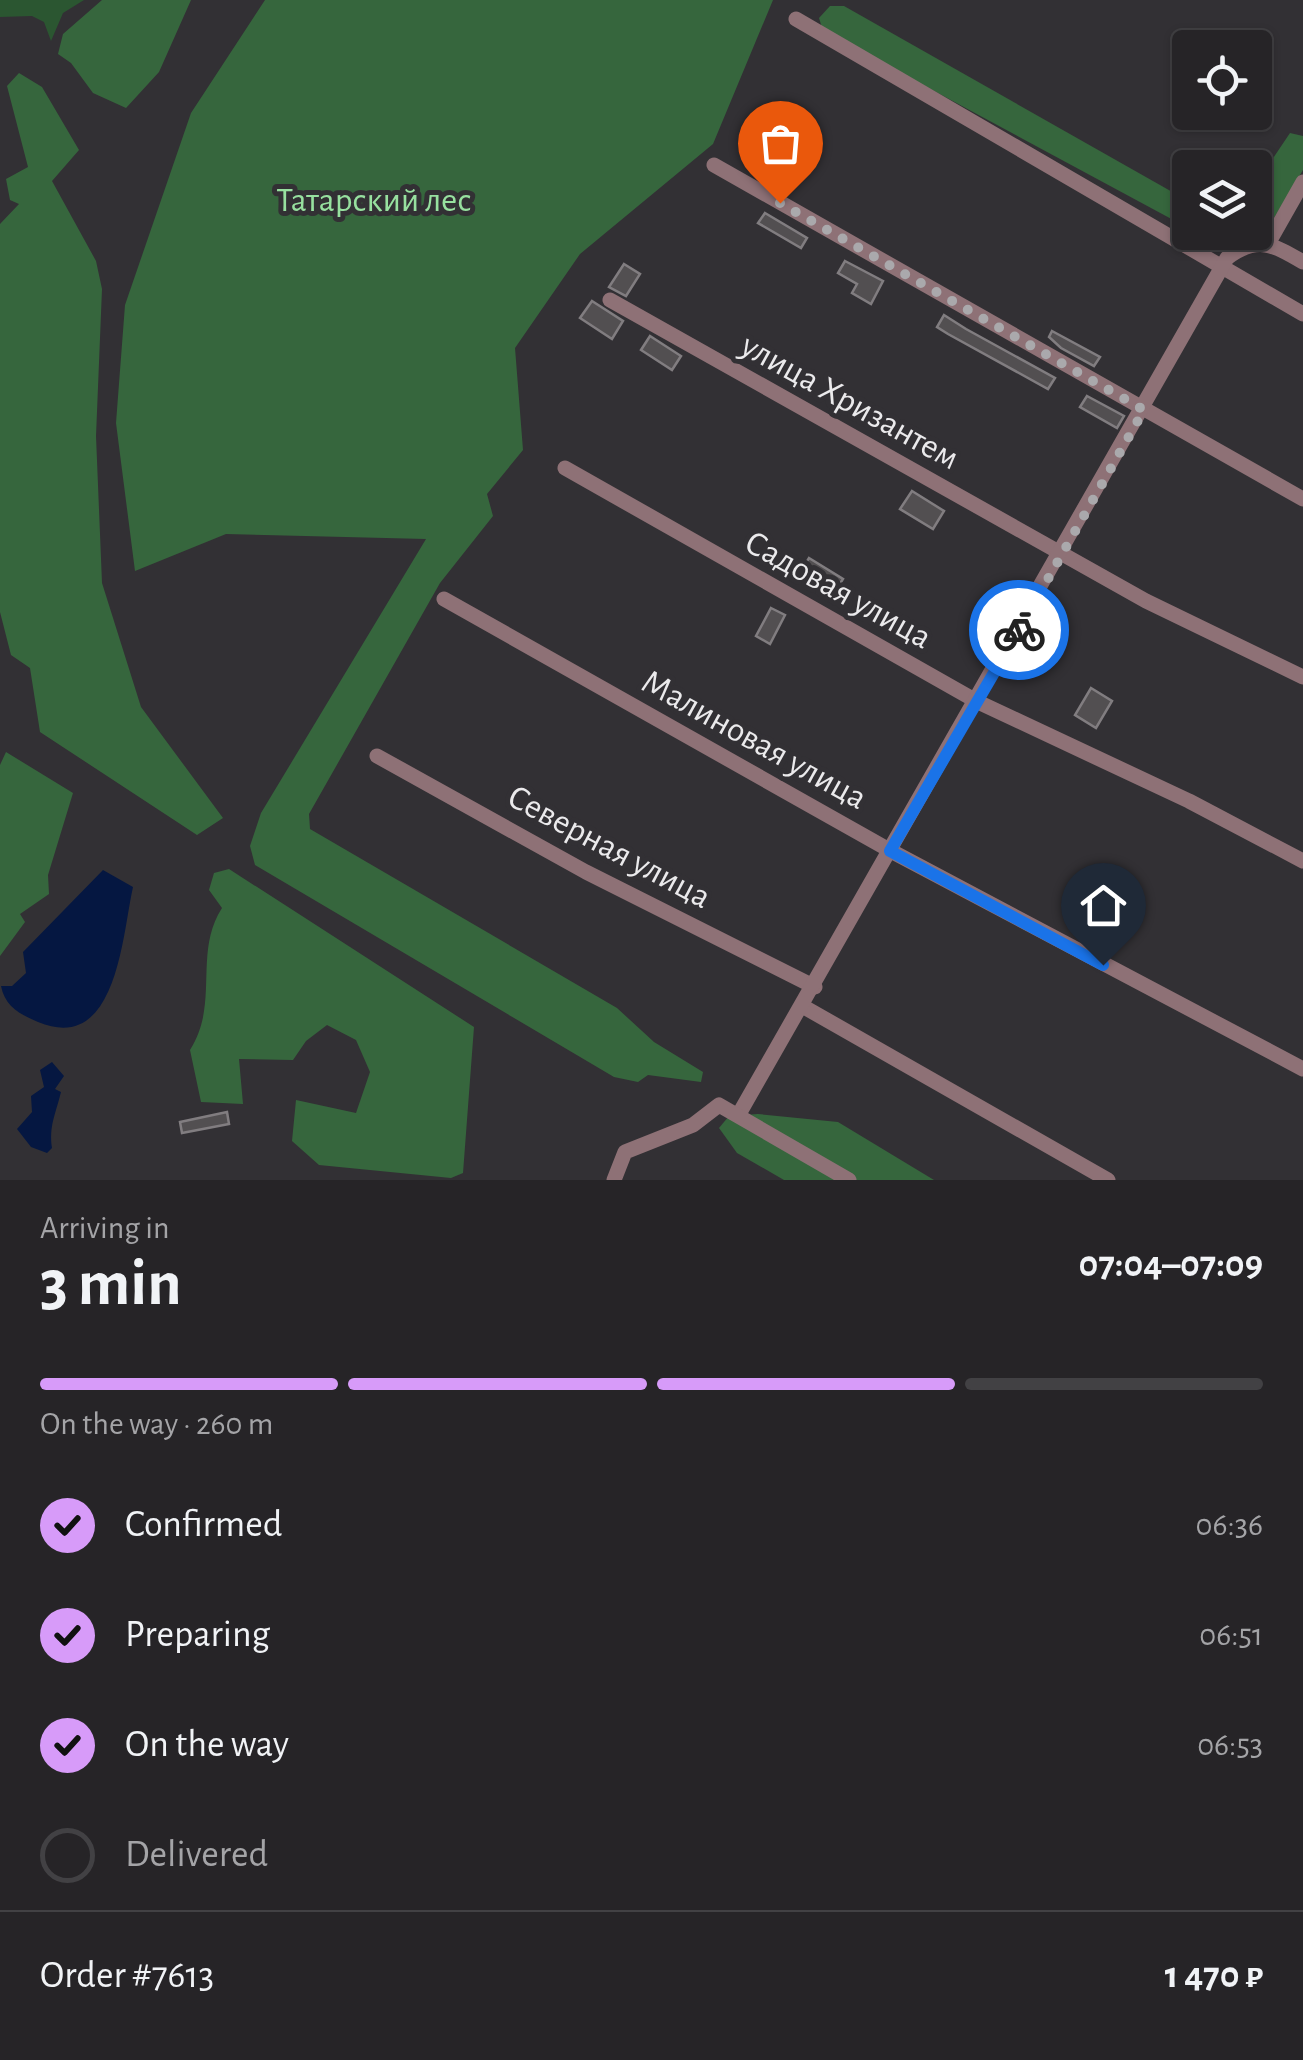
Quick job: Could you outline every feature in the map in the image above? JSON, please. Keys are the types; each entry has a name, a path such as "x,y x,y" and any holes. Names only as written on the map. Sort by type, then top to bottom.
{"street":[{"path":"796,19 1303,314"},
{"path":"714,165 1303,498"},
{"path":"1272,237 1303,182"},
{"path":"1272,244 1303,262"},
{"path":"739,1114 804,1008 1221,268 1238,250"},
{"name":"улица Хризантем","path":"610,300 908,472 1063,553 1146,602 1303,677"},
{"name":"Садовая улица","path":"565,468 978,702 1189,801 1303,861"},
{"name":"Малиновая улица","path":"444,599 890,851 1303,1069"},
{"name":"Северная улица","path":"377,756 586,872 815,988"},
{"path":"804,1008 1108,1180"},
{"path":"614,1180 625,1152 693,1125 719,1106 849,1180"}],"green space":[{"path":"0,0 84,0 63,13 51,41 44,22 32,16 0,17"},
{"path":"102,0 191,0 159,72 126,108 93,93 71,63 58,54 63,34"},
{"name":"Татарский лес","path":"265,0 773,0 713,144 580,254 515,348 523,450 487,494 493,516 440,583 309,814 310,829 617,1008 654,1042 703,1072 701,1082 648,1075 638,1082 614,1077 255,865 250,846 261,813 426,539 226,534 135,571 116,423 125,305 191,113"},
{"path":"830,6 844,6 1172,192 1172,219 823,31 819,18"},
{"path":"19,73 42,87 79,150 52,181 96,261 102,289 96,436 102,583 141,707 223,818 197,835 40,732 30,668 11,655 0,612 0,224 19,204 10,200 6,179 28,167 7,86"},
{"path":"1290,133 1303,136 1303,170 1272,221 1272,160"},
{"path":"6,752 73,793 48,875 49,894 20,914 25,922 0,956 0,765"},
{"path":"229,869 474,1027 463,1173 451,1178 319,1165 292,1141 296,1100 356,1113 370,1072 356,1040 327,1025 306,1041 293,1060 239,1059 243,1104 201,1102 190,1050 204,1014 209,943 222,908 209,890 214,873"},
{"path":"758,1114 838,1122 934,1180 784,1180 737,1153 719,1128 729,1116"}],"water":[{"path":"103,870 133,887 119,960 100,1007 85,1022 64,1028 25,1016 9,1004 1,986 12,986 26,973 23,952"},
{"path":"52,1062 64,1076 55,1089 61,1092 52,1127 52,1148 47,1153 31,1147 17,1129 32,1112 31,1096 44,1087 40,1070"}],"building":[{"path":"765,213 807,238 801,248 758,223"},
{"path":"845,261 883,281 871,304 852,293 857,284 838,273"},
{"path":"624,264 640,274 626,296 609,287"},
{"path":"592,301 623,321 612,339 580,318"},
{"path":"944,315 1055,378 1048,389 937,327"},
{"path":"1052,331 1100,357 1094,366 1061,348 1049,337"},
{"path":"650,336 681,356 672,370 641,350"},
{"path":"1087,396 1124,416 1117,428 1080,407"},
{"path":"912,491 944,511 933,529 900,509"},
{"path":"809,558 843,579 830,600 796,579"},
{"path":"771,608 785,615 770,644 756,636"},
{"path":"1091,688 1112,701 1096,728 1075,715"},
{"path":"227,1112 229,1124 182,1133 180,1122"}],"way so far":[{"path":"780,203 1144,410 1019,630"}],"route":[{"path":"1019,630 890,851 1103,965"}]}
